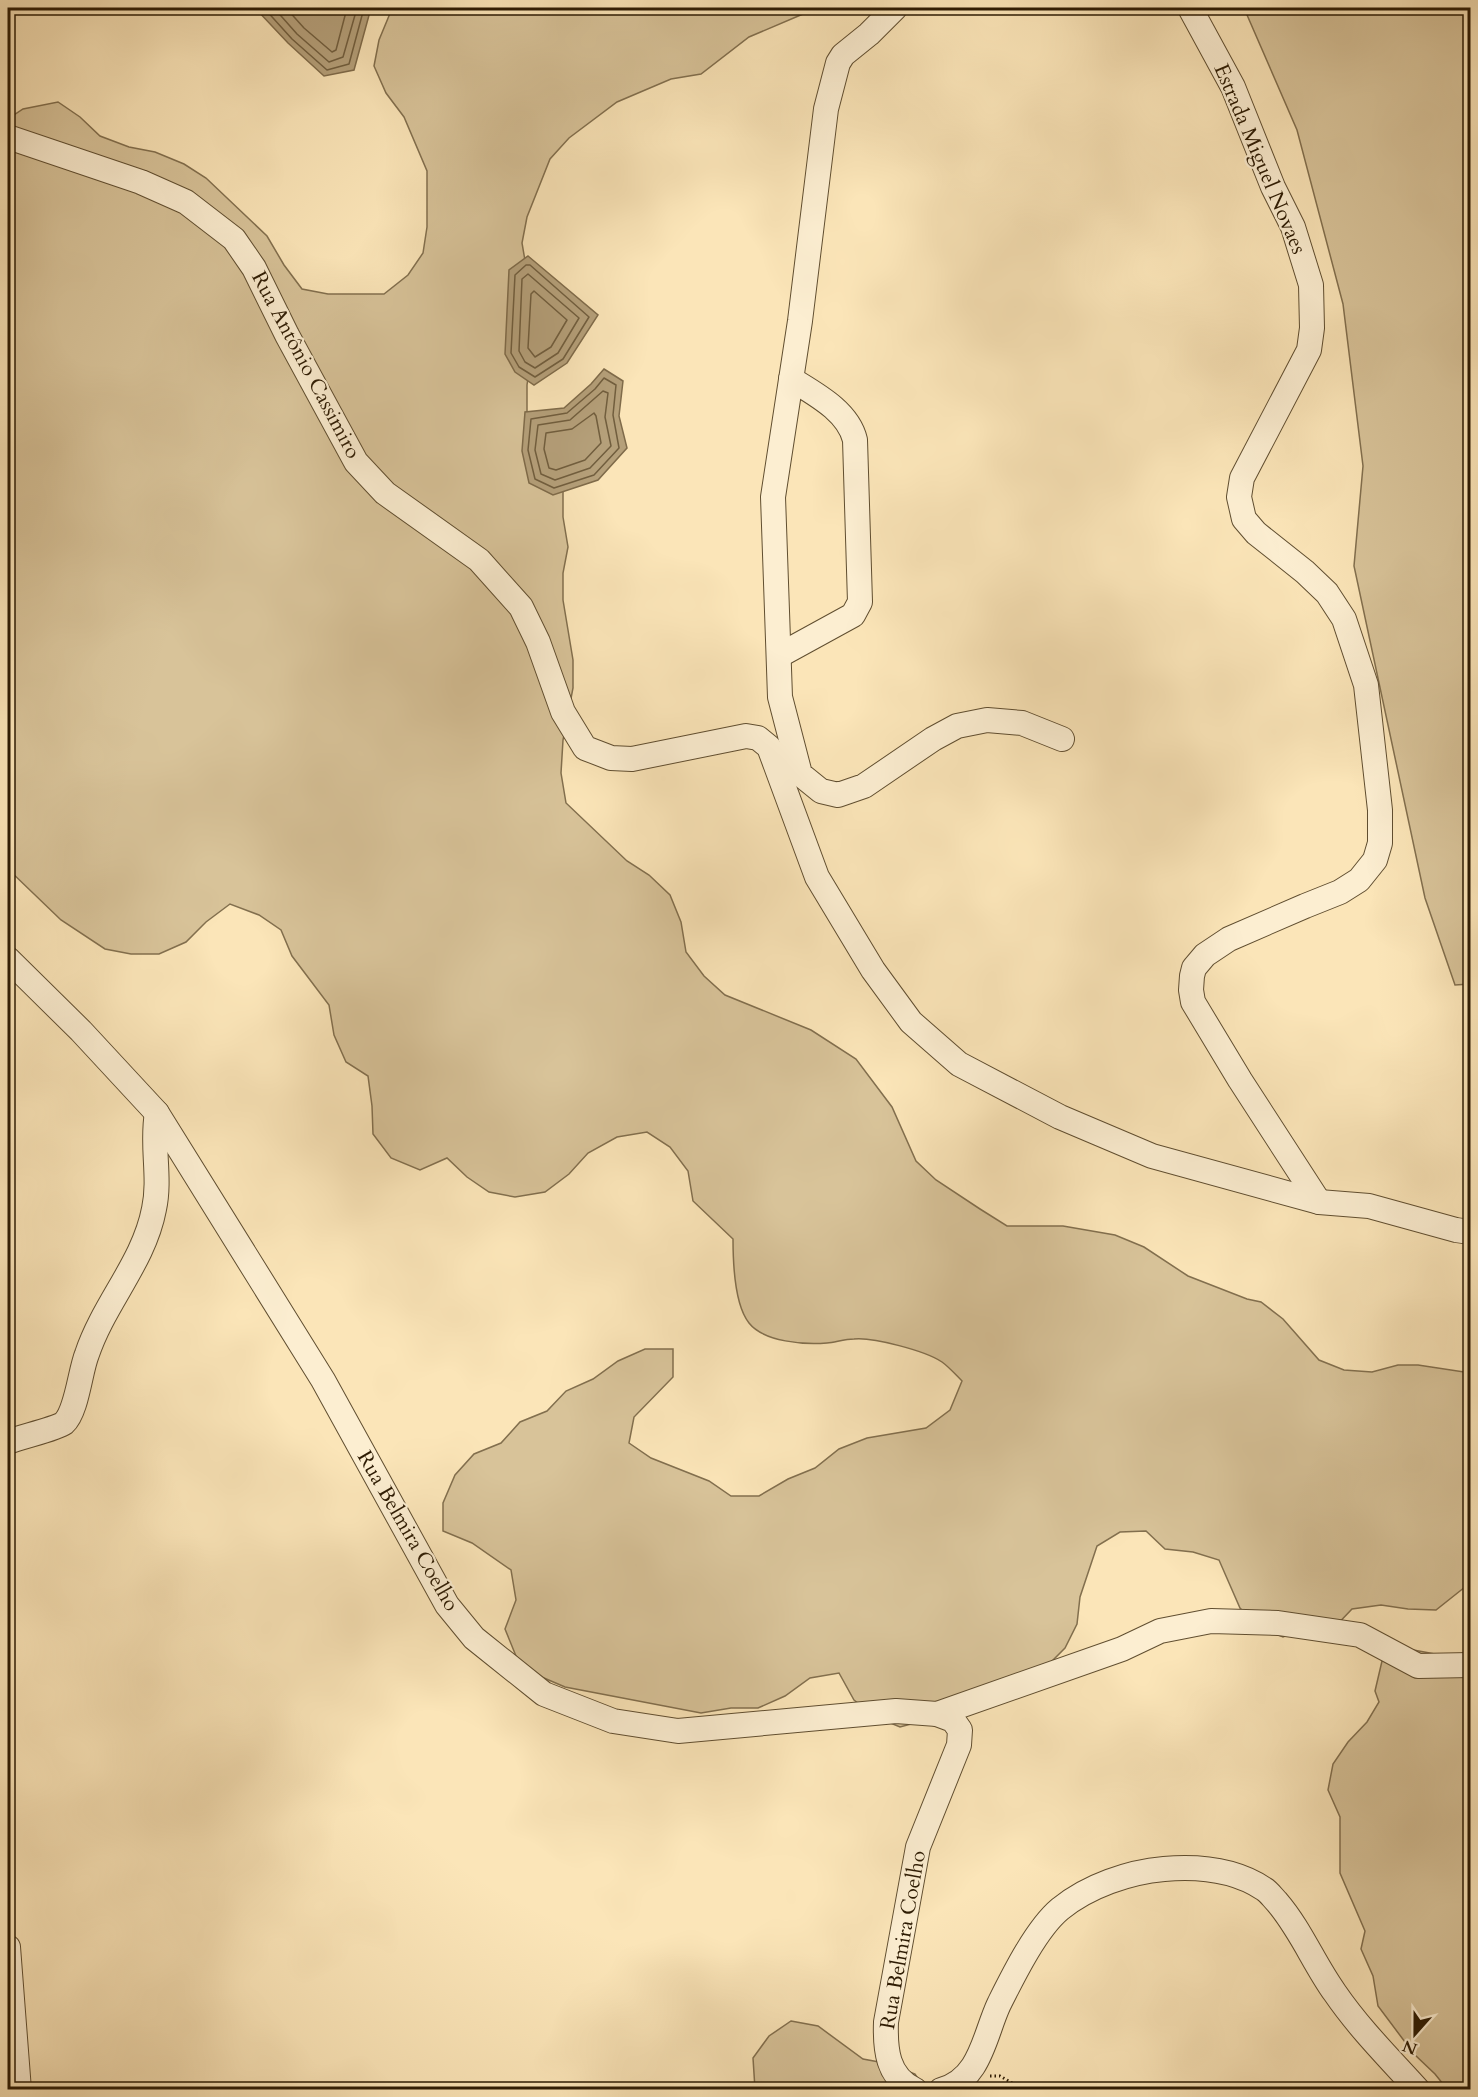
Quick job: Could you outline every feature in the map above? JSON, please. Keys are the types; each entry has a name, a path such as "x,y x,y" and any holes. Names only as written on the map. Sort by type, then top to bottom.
{"street":[{"path":"895,8 869,34 843,55 838,63 826,109 791,379 773,497 780,698 800,774 821,791 838,795 864,786 957,726 987,720 1022,723 1062,739"},
{"name":"Estrada Miguel Novaes","path":"1190,8 1233,87 1293,227 1311,285 1312,328 1309,350 1242,477 1239,496 1244,519 1256,533 1305,572 1327,593 1344,619 1366,685 1380,810 1380,843 1375,860 1359,880 1340,892 1229,939 1205,955 1194,968 1191,990 1193,1002 1240,1080 1319,1202"},
{"name":"Rua Antônio Cassimiro","path":"8,137 141,182 186,202 234,239 254,268 287,335 356,462 385,493 478,560 521,608 538,642 563,712 585,748 611,758 632,759 732,738 746,736 758,738"},
{"path":"780,655 853,615 860,602 855,440 852,428 848,421 815,394 791,379"},
{"path":"780,698 758,738 769,747 816,877 873,970 911,1022 959,1064 1060,1117 1152,1156 1319,1202 1369,1206 1470,1232"},
{"name":"Rua Belmira Coelho","path":"8,959 81,1031 157,1113 323,1380 447,1605 474,1638 508,1666 544,1694 614,1721 678,1731 896,1711 937,1714 953,1720 960,1730 959,1745 918,1847 886,2022 885,2045 890,2064 896,2075 907,2086 915,2090"},
{"path":"8,1442 26,1434 57,1426 64,1422 70,1414 87,1353 149,1232 156,1189 154,1131 157,1113"},
{"path":"937,1714 1122,1649 1160,1631 1211,1621 1278,1623 1360,1635 1418,1666 1470,1665"},
{"path":"941,2090 967,2076 978,2058 999,2005 1033,1941 1059,1910 1083,1894 1121,1877 1147,1871 1192,1867 1229,1872 1266,1889 1286,1913 1354,2020 1418,2090"},
{"path":"8,1947 19,2090"}],"path":[{"path":"967,2076 1000,2076 1024,2090"}],"shaded area":[{"path":"396,8 812,8 749,37 701,74 671,79 617,102 569,138 550,159 527,217 522,243 527,272 531,358 527,385 527,440 563,489 563,517 568,547 563,573 563,600 573,660 573,688 563,740 561,773 566,803 627,861 649,875 670,895 681,922 686,952 704,976 725,995 811,1030 856,1059 892,1107 916,1161 936,1180 1007,1226 1063,1226 1115,1235 1144,1247 1188,1276 1247,1299 1261,1302 1283,1319 1319,1360 1344,1370 1372,1372 1398,1365 1418,1365 1464,1372 1470,1369 1470,1583 1436,1610 1381,1605 1352,1609 1331,1631 1308,1627 1283,1637 1258,1627 1240,1608 1219,1560 1193,1552 1165,1549 1146,1531 1120,1532 1097,1546 1080,1597 1077,1624 1065,1648 1046,1667 926,1720 900,1727 876,1717 854,1700 839,1673 810,1678 785,1696 758,1708 731,1708 701,1713 565,1687 537,1675 516,1656 505,1629 516,1600 511,1570 472,1543 443,1531 443,1503 455,1475 474,1454 501,1443 520,1422 547,1411 566,1391 593,1379 618,1361 645,1349 673,1349 673,1377 634,1417 629,1443 651,1458 709,1481 731,1496 759,1496 788,1479 815,1468 839,1449 867,1438 926,1428 950,1410 962,1381 942,1362 924,1353 899,1346 863,1339 827,1343 797,1343 774,1338 756,1329 744,1315 737,1294 733,1239 693,1201 688,1171 670,1147 647,1132 617,1137 588,1153 569,1174 545,1192 515,1197 489,1192 467,1177 447,1158 420,1170 391,1158 373,1134 368,1076 346,1062 334,1035 329,1005 292,956 281,930 259,915 230,904 206,922 186,942 159,954 131,954 105,949 61,920 8,869 8,119 23,109 58,102 80,117 100,136 129,147 155,152 184,164 206,178 267,236 302,289 328,294 384,294 408,275 423,253 427,227 427,171 404,117 386,93 374,66 379,40 391,11"},
{"path":"1244,8 1470,8 1470,984 1455,985 1425,898 1354,566 1363,466 1343,304 1297,130"},
{"path":"1408,1649 1435,1654 1470,1668 1470,2089 1447,2089 1414,2054 1378,2006 1373,1976 1361,1949 1365,1931 1340,1873 1340,1817 1328,1790 1333,1764 1348,1742 1367,1722 1379,1702 1375,1691 1382,1661"},
{"path":"791,2021 818,2026 863,2059 890,2064 915,2074 925,2089 755,2089 753,2058 769,2036"}],"water":[{"path":"255,8 371,8 354,70 324,76"},
{"path":"528,256 598,315 567,363 534,385 515,372 505,354 509,270"},
{"path":"604,369 623,381 619,416 627,448 598,480 553,495 529,483 522,451 525,412 564,408"}]}
